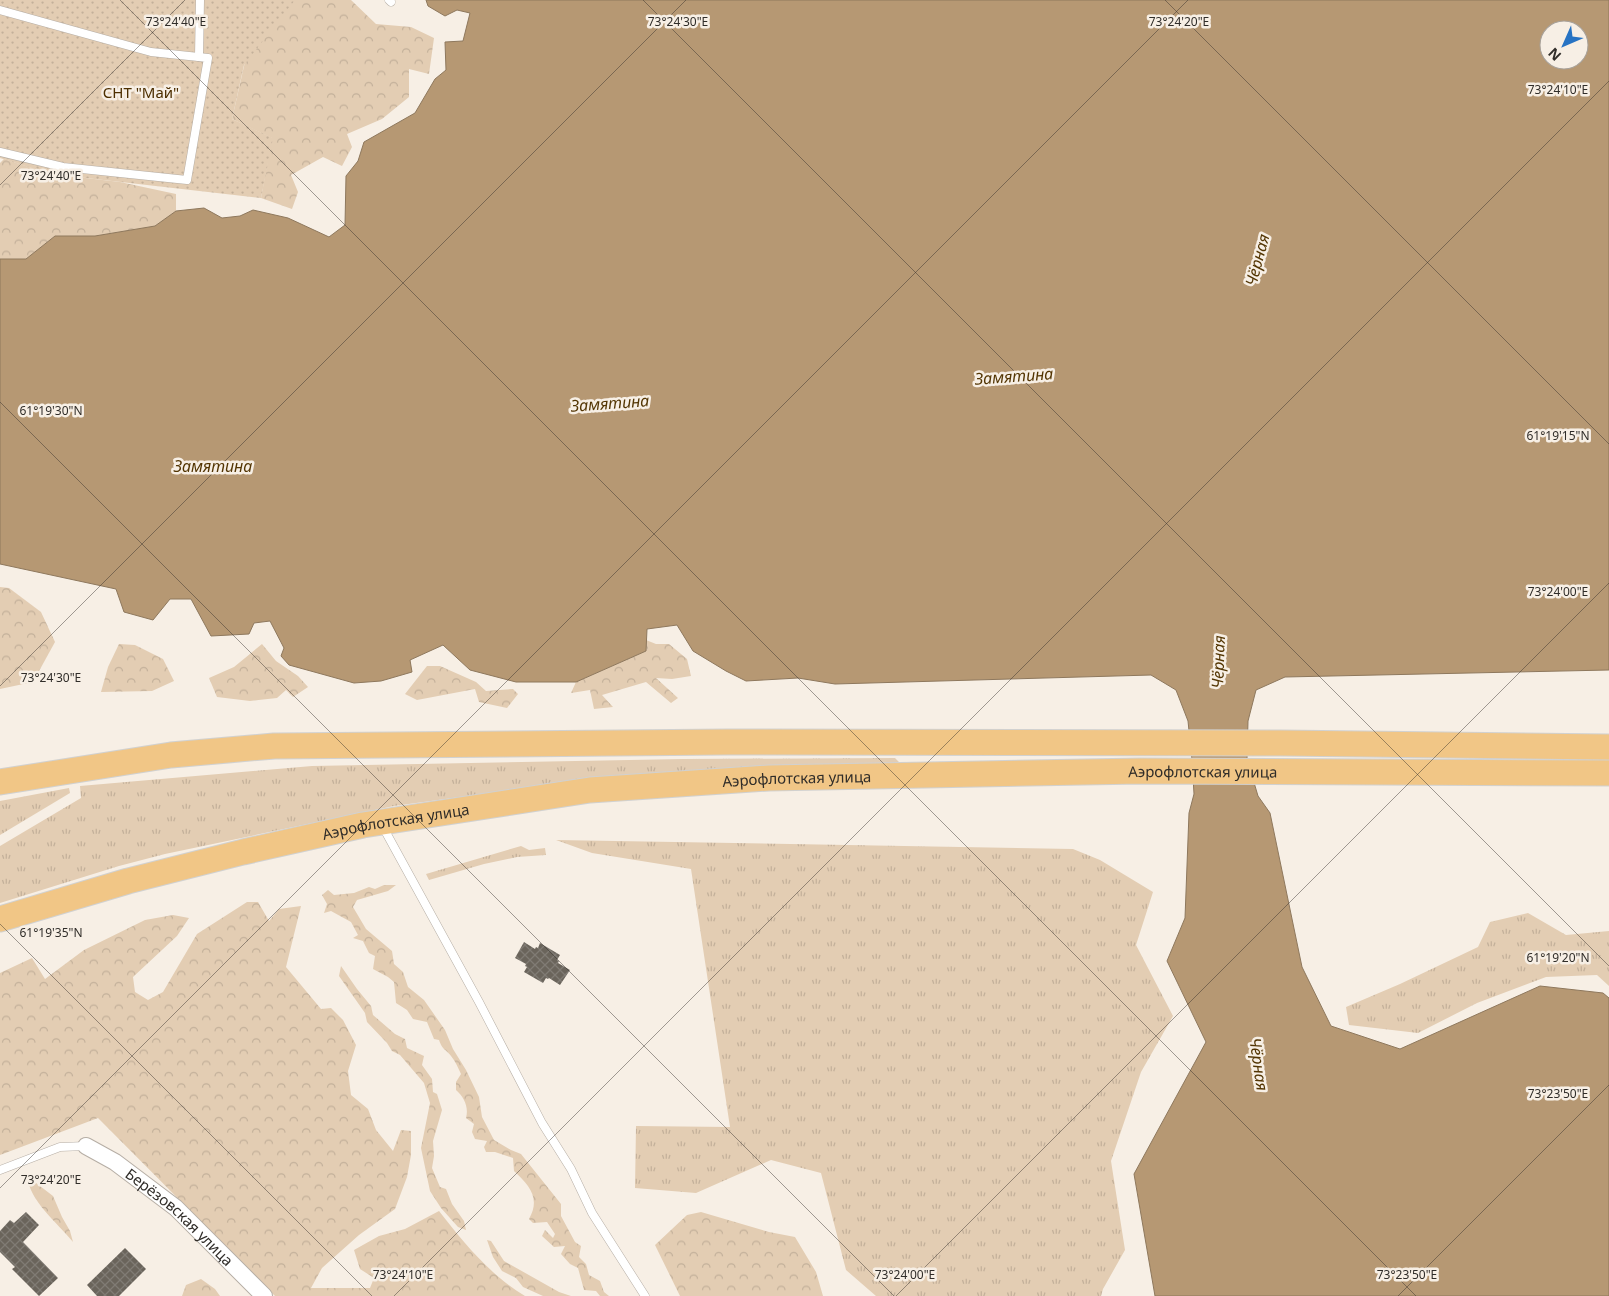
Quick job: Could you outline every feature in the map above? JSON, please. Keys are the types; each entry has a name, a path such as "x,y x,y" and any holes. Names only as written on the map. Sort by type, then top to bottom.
{"main road":[{"name":"Аэрофлотская улица","path":"0,782 172,755 274,746 728,742 1281,743 1564,748 1609,747"},
{"name":"Аэрофлотская улица","path":"0,919 128,881 243,852 381,822 590,790 759,778 1140,771 1609,773"}],"street":[{"name":"Берёзовская улица","path":"86,1146 115,1162 176,1208 264,1296"}],"lane":[{"path":"199,57 200,0"},
{"path":"0,10 151,52 208,58 187,180 63,167 0,152"},
{"path":"381,822 479,1002 542,1123 571,1169 592,1213 645,1296"},
{"path":"0,1170 60,1147 86,1146"}],"green space":[{"name":"СНТ \"Май\"","path":"0,0 295,0 244,65 232,119 273,138 261,198 51,174 0,158"},
{"path":"259,0 351,0 376,24 411,27 434,38 429,74 409,69 409,97 382,119 347,134 352,147 342,166 323,157 291,175 298,192 292,209 261,198 272,138 232,119"},
{"path":"4,159 51,174 120,182 176,194 176,211 155,226 95,236 55,236 26,259 1,260 0,163"},
{"path":"0,587 9,588 41,612 55,642 33,682 0,689"},
{"path":"646,640 656,644 669,644 687,659 691,676 672,679 656,678 678,698 671,703 646,682 602,695 613,707 594,709 590,690 571,693 576,682 646,651"},
{"path":"119,644 135,645 163,659 174,681 152,691 101,692 108,667"},
{"path":"262,644 276,661 298,676 308,687 293,697 286,690 277,698 250,701 217,697 209,678 234,667"},
{"path":"427,666 440,666 476,682 486,691 513,689 518,694 507,708 479,702 475,689 417,700 405,694"},
{"path":"895,758 900,763 556,784 394,806 165,854 119,866 0,903 0,846 81,798 80,786 312,766 683,759"},
{"path":"69,788 70,793 0,835 0,801"},
{"path":"556,840 1073,849 1100,860 1153,892 1136,945 1173,1016 1141,1072 1111,1161 1125,1250 1101,1296 876,1296 846,1270 821,1173 771,1160 696,1193 635,1188 636,1126 730,1127 691,869 592,853"},
{"path":"521,846 529,850 545,848 546,855 517,857 484,864 429,880 426,874"},
{"path":"384,885 396,885 388,891 357,900 353,907 366,929 392,951 394,964 403,972 408,987 424,1000 445,1030 479,1097 482,1117 494,1140 521,1154 561,1204 561,1216 575,1242 581,1246 579,1257 586,1264 589,1275 600,1281 604,1292 609,1296 600,1296 596,1291 584,1290 578,1268 570,1264 561,1254 565,1246 554,1247 542,1236 545,1230 553,1238 555,1234 547,1222 533,1223 529,1219 534,1205 532,1192 514,1171 513,1158 495,1152 486,1152 484,1147 487,1141 475,1139 472,1132 474,1124 466,1118 465,1102 456,1090 456,1082 461,1074 454,1060 443,1048 439,1040 434,1039 427,1022 413,1019 407,1010 396,1003 394,982 373,969 375,956 369,953 363,941 353,938 358,935 351,922 331,911 324,913 327,904 322,895 328,890 334,895 354,893 369,887 375,889"},
{"path":"247,902 258,902 269,921 279,909 301,906 286,967 321,1009 331,1008 343,1020 356,1045 348,1071 351,1095 368,1109 376,1130 393,1151 401,1130 411,1131 411,1155 407,1177 395,1209 359,1235 322,1268 311,1288 370,1288 374,1278 360,1269 354,1250 379,1236 405,1229 439,1211 489,1268 512,1288 525,1296 275,1296 98,1118 0,1155 0,973 32,958 45,979 84,950 145,920 173,915 189,918 177,936 133,977 135,992 148,1000 163,992 197,934"},
{"path":"1528,913 1566,935 1609,931 1609,986 1597,975 1546,977 1477,1003 1418,1033 1349,1025 1346,1007 1478,947 1490,922"},
{"path":"341,966 371,1006 373,1015 395,1034 405,1039 407,1048 424,1056 422,1065 432,1079 433,1092 437,1094 442,1110 433,1141 434,1156 432,1168 440,1187 446,1189 452,1204 464,1221 466,1230 458,1227 441,1208 430,1191 421,1148 430,1103 424,1083 400,1055 392,1051 367,1022 365,1013 339,976"},
{"path":"27,1176 53,1196 70,1231 73,1242 39,1203 29,1185"},
{"path":"701,1212 769,1232 795,1237 816,1272 823,1296 680,1296 655,1245 687,1215"},
{"path":"487,1240 491,1241 504,1261 559,1292 571,1296 543,1296 523,1287 516,1278 502,1271 493,1257"},
{"path":"201,1279 215,1289 220,1296 182,1296 186,1285"}],"water":[{"path":"426,0 1609,0 1609,670 1285,677 1256,690 1248,721 1247,759 1258,796 1270,813 1302,967 1331,1026 1400,1049 1540,986 1603,993 1609,998 1609,1296 1155,1296 1134,1174 1206,1042 1167,961 1185,918 1189,813 1194,794 1188,721 1176,690 1151,675 835,684 798,678 746,681 693,651 677,625 647,629 646,651 576,682 516,682 470,670 443,645 410,660 412,672 381,681 354,683 289,665 281,656 284,648 270,621 254,623 249,634 211,636 191,599 170,599 153,620 124,612 116,589 0,564 0,259 26,259 55,236 95,236 155,226 176,211 204,208 222,218 240,216 253,210 288,218 329,237 345,225 346,176 358,161 364,142 415,113 435,79 446,70 445,42 463,41 470,13 457,10 445,16 428,6"}],"building":[{"path":"524,942 535,949 536,947 538,948 540,943 560,955 557,960 559,961 558,963 570,970 560,985 549,978 546,978 543,983 524,972 527,967 525,966 526,964 515,958"},
{"path":"26,1212 39,1225 23,1242 58,1278 39,1296 12,1269 15,1267 0,1252 0,1231 10,1220 14,1223"},
{"path":"125,1248 146,1269 119,1296 97,1296 87,1285"}],"water label":[{"name":"Чёрная","path":"1257,260"},
{"name":"Замятина","path":"1014,376"},
{"name":"Замятина","path":"610,403"},
{"name":"Замятина","path":"213,466"},
{"name":"Чёрная","path":"1218,662"},
{"name":"Чёрная","path":"1259,1064"}]}
